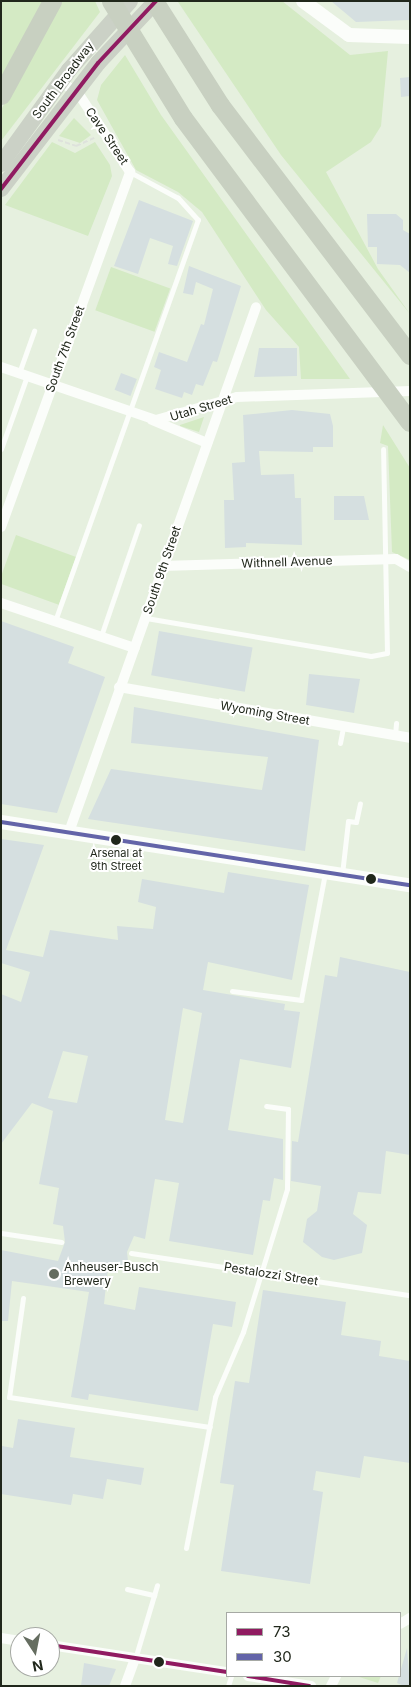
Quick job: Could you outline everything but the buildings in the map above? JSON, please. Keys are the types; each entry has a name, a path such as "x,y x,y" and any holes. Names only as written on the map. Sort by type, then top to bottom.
{"highway":[{"path":"1,95 52,1"},
{"path":"111,1 149,66 410,422"},
{"path":"155,1 176,38 225,112 410,355"}],"main road":[{"name":"South Broadway","path":"1,164 61,81 130,1"},
{"name":"South Broadway","path":"1,189 75,91 155,1"},
{"path":"303,1 349,35 410,36"},
{"path":"1,822 410,885"}],"street":[{"name":"Cave Street","path":"61,81 75,91 130,172"},
{"name":"South 7th Street","path":"1,527 130,172"},
{"name":"South 9th Street","path":"69,832 146,618 162,566 256,308"},
{"path":"1,367 151,420 207,443"},
{"name":"Utah Street","path":"151,420 222,401 410,391"},
{"name":"Withnell Avenue","path":"162,566 387,559 410,567"},
{"path":"1,603 134,648"},
{"name":"Wyoming Street","path":"120,687 410,738"},
{"path":"60,1647 226,1672"},
{"path":"125,1686 135,1659"},
{"path":"264,1677 279,1678 311,1686"}],"lane":[{"path":"55,621 198,220 178,198 130,172"},
{"path":"1,449 34,331"},
{"path":"146,618 371,656 387,653 387,559 383,449"},
{"path":"101,636 139,525"},
{"path":"395,736 396,723"},
{"path":"340,743 343,727"},
{"path":"342,874 348,821 356,822 360,803"},
{"path":"232,991 301,1000 325,872"},
{"path":"186,1548 215,1398 243,1332 258,1272 282,1211 290,1148 288,1109 266,1106"},
{"path":"1,1232 61,1242"},
{"name":"Pestalozzi Street","path":"131,1253 410,1295"},
{"path":"23,1298 9,1396 210,1427"},
{"path":"135,1659 157,1585"},
{"path":"127,1588 154,1595"}],"path":[{"path":"54,137 76,146 94,138"}],"green space":[{"path":"1,1 45,1 1,83"},
{"path":"59,1 95,1 100,12 1,141 1,110"},
{"path":"282,1 350,55 388,51 381,126 371,142 326,172 378,269 410,314 281,155 178,2"},
{"path":"125,55 161,115 350,379 301,379 299,347 266,310 202,212 178,192 136,170 97,100 101,85"},
{"path":"74,118 91,135 80,143 59,136"},
{"path":"52,142 75,153 95,142 110,165 112,176 88,236 5,205"},
{"path":"111,267 170,289 154,332 95,310"},
{"path":"204,417 199,432 180,426 180,425"},
{"path":"383,425 410,468 410,560 392,552 388,446 380,443"},
{"path":"16,535 76,557 59,605 1,584 1,576"},
{"path":"359,1677 381,1677 378,1683"}],"transit line":[{"name":"73","path":"1,189 98,63 156,1"},
{"name":"30","path":"1,822 410,885"},
{"name":"73","path":"60,1647 226,1672"},
{"name":"73","path":"254,1677 309,1686"}],"place":[{"name":"Arsenal at 9th Street","path":"116,840"},
{"name":"Anheuser-Busch Brewery","path":"54,1274"}]}
